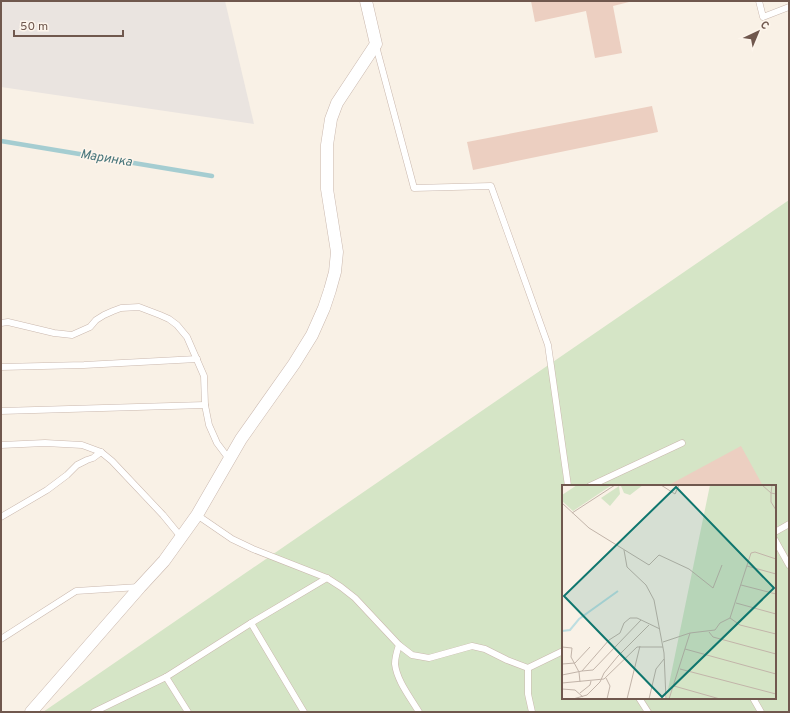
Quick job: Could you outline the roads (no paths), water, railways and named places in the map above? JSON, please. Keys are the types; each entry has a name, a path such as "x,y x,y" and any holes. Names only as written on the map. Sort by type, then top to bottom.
{"street":[{"path":"31,712 164,561 197,515 241,439 294,364 312,335 330,290 337,252 327,189 327,145 331,119 337,103 376,44 366,1"}],"lane":[{"path":"759,1 763,18 789,7"},
{"path":"376,44 414,188 491,186 548,345 568,485"},
{"path":"1,322 8,322 54,333 72,335 90,327 96,320 104,315 121,308 139,307 169,319 177,325 187,337 197,359 204,376 205,405 209,425 217,443 229,459"},
{"path":"1,367 84,365 197,359"},
{"path":"1,411 205,405"},
{"path":"1,446 45,443 82,445 101,452 112,461 163,515 181,537"},
{"path":"592,485 682,443"},
{"path":"1,517 47,490 67,475 77,465 94,458 101,452"},
{"path":"197,515 232,539 253,549 327,578 341,586 355,598 399,645 412,655 429,658 472,646 485,649 506,660 528,668 562,651"},
{"path":"776,531 789,524"},
{"path":"776,542 789,565"},
{"path":"94,712 166,677 251,623 327,578"},
{"path":"1,639 76,591 140,587"},
{"path":"251,623 304,712"},
{"path":"399,645 395,663 398,677 419,712"},
{"path":"528,668 528,694 532,712"},
{"path":"166,677 188,712"},
{"path":"640,699 648,712"},
{"path":"754,699 761,712"}],"waterway":[{"name":"Маринка","path":"1,141 212,176"}]}
